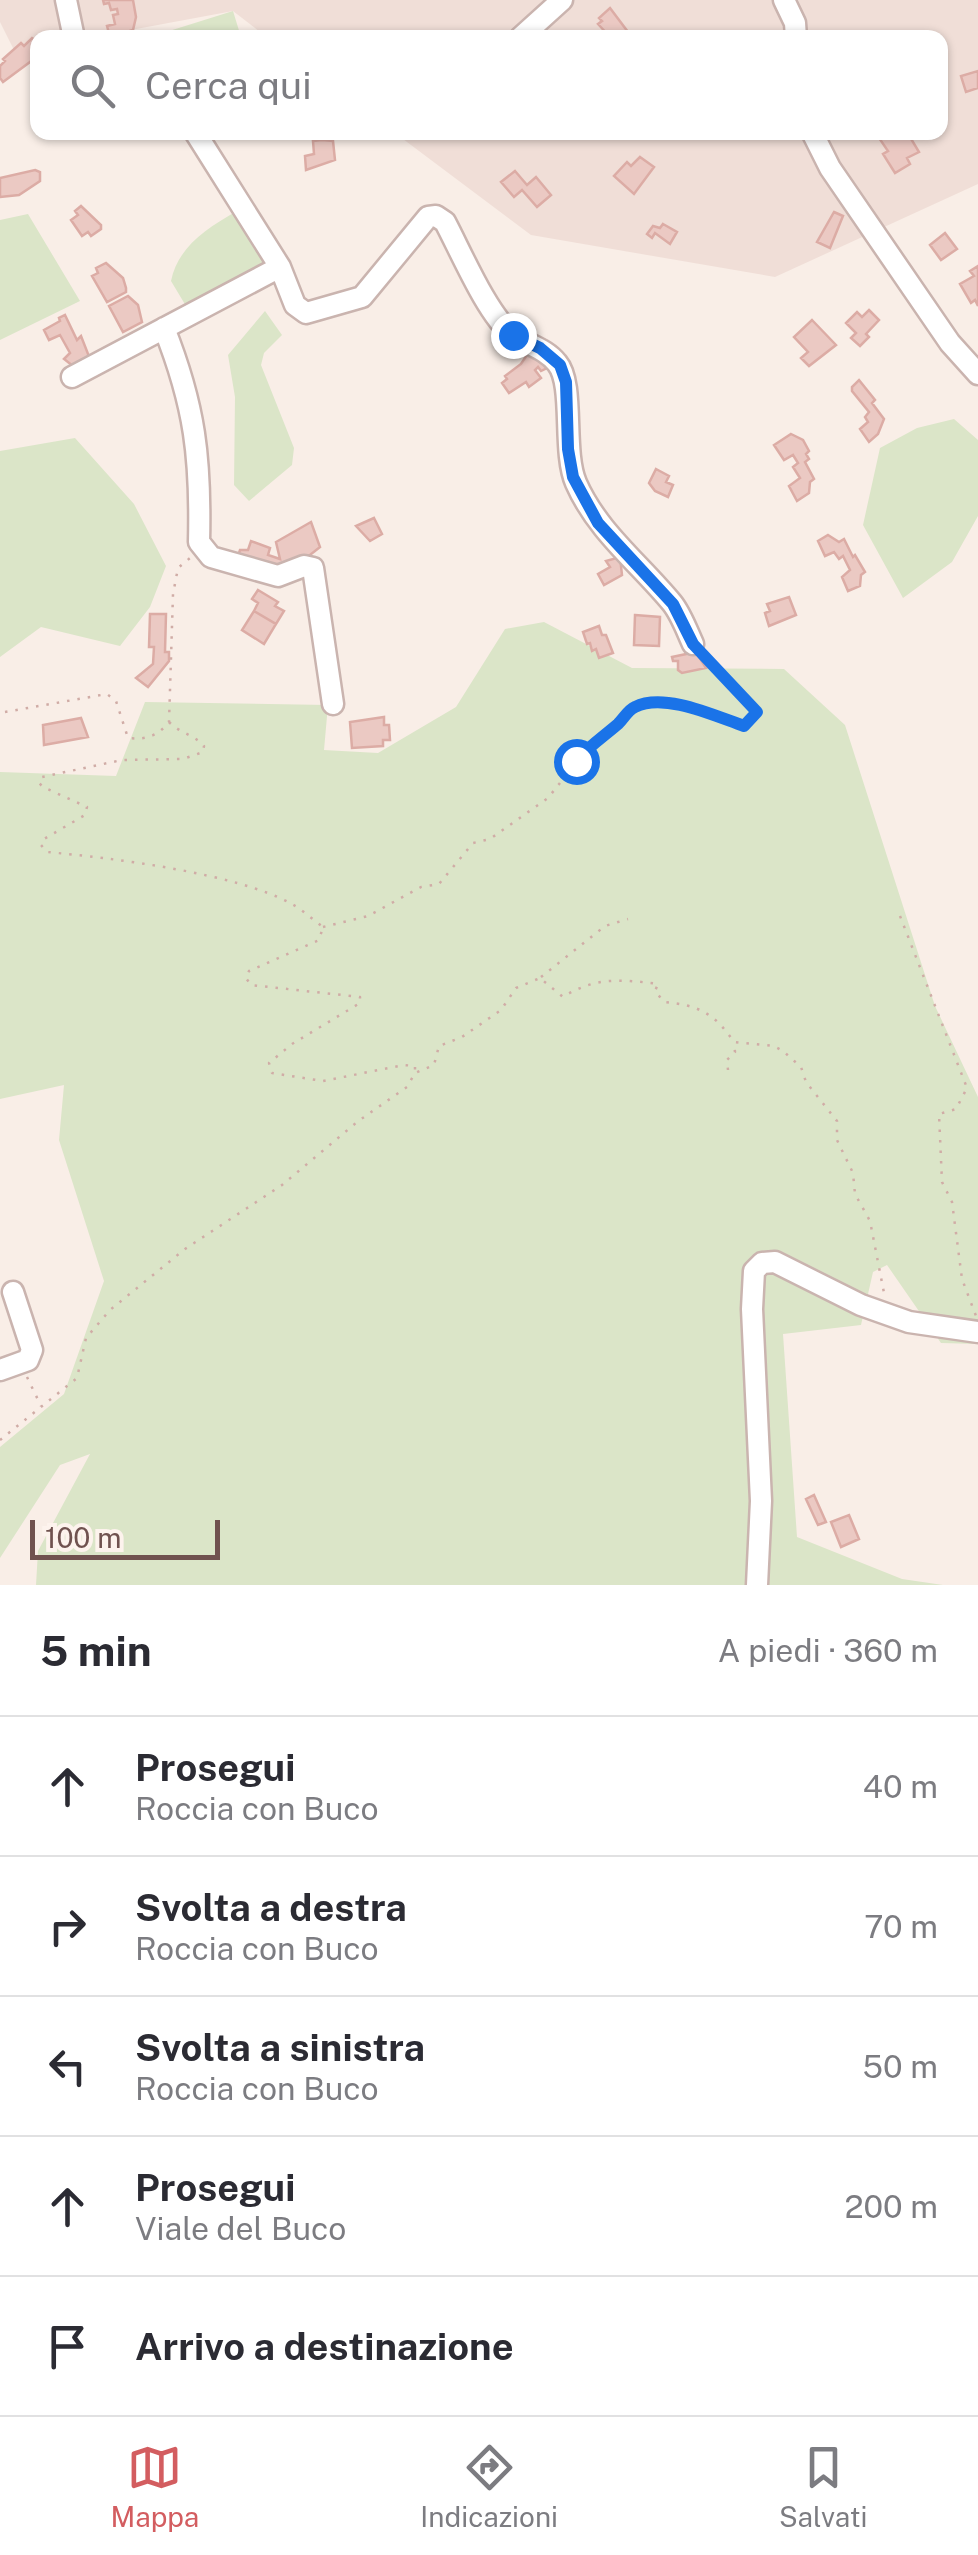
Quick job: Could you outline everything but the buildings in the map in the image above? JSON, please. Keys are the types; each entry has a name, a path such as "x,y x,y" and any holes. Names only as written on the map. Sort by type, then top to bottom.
{"street":[{"path":"66,0 72,30"},
{"path":"529,30 562,0"},
{"path":"784,0 795,30"},
{"path":"200,140 280,267 294,305 306,313 362,297 428,217 436,216 445,222 496,316 513,335 540,348 560,365 566,382 568,449 573,477 584,501 598,523 673,604 693,644"},
{"path":"816,140 830,168 950,343 978,374"},
{"path":"72,377 280,267"},
{"path":"164,328 193,413 200,489 199,542 211,557 278,576 304,566 313,568 332,704"},
{"path":"758,1585 761,1501 752,1309 754,1271 762,1263 787,1266 847,1298 910,1322 970,1332"},
{"path":"9,1367 28,1360 32,1350 13,1292"}],"path":[{"path":"4,712 107,694 116,701 128,738 142,740 161,732 170,722 173,594 178,568 203,548"},
{"path":"323,927 368,916 421,887 439,884 472,843 490,838 548,798 594,740 618,724 632,707 655,701 700,710 744,726 757,712 693,644"},
{"path":"170,722 181,734 198,738 203,752 183,759 122,760 42,777 39,783 44,788 86,807 85,815 44,839 41,845 47,852 217,878 292,904 323,927"},
{"path":"900,916 967,1088 956,1109 940,1114 942,1182 952,1202 962,1279 977,1319 970,1332"},
{"path":"415,1073 434,1065 439,1046 462,1037 501,1010 516,988 540,978 605,926 628,919"},
{"path":"0,1440 77,1378 86,1338 110,1310 185,1249 282,1185 357,1122 407,1088 415,1066 404,1064 324,1081 272,1073 269,1063 292,1044 360,1003 360,997 251,985 246,978 248,971 320,940 323,927"},
{"path":"540,978 562,997 588,982 632,980 658,984 655,991 664,1002 687,1004 718,1019 734,1042 735,1052 727,1060 728,1070"},
{"path":"734,1042 774,1046 784,1051 801,1067 806,1082 837,1121 837,1140 853,1174 855,1194 870,1221 888,1314"},
{"path":"9,1367 35,1389 42,1408"}],"shaded area":[{"path":"0,0 978,0 978,184 775,277 531,235 404,140 948,140 948,30 258,30 233,11 131,30 30,30 30,49 15,52 0,22"}],"green space":[{"path":"233,11 239,30 172,30"},
{"path":"235,212 270,261 186,306 171,281 180,258 204,232"},
{"path":"28,214 80,301 0,340 0,220"},
{"path":"265,311 282,335 264,353 261,365 294,448 292,465 249,501 234,485 235,397 228,355"},
{"path":"954,419 978,440 978,516 952,562 903,598 863,525 880,448 917,428"},
{"path":"75,438 134,504 166,566 150,607 120,646 41,627 0,657 0,451"},
{"path":"544,622 632,668 784,669 845,725 935,1006 978,1097 978,1344 941,1343 887,1265 873,1272 861,1325 783,1334 797,1537 902,1579 943,1585 36,1585 38,1551 90,1454 60,1465 0,1558 0,1447 64,1394 104,1281 59,1140 64,1085 0,1099 0,772 116,776 145,702 328,705 324,750 378,753 456,707 505,629"}],"route":[{"path":"513,335 540,348 560,365 566,382 573,477 598,523 673,604 693,644 757,712 744,726 700,710 655,701 632,707 576,761"}]}
